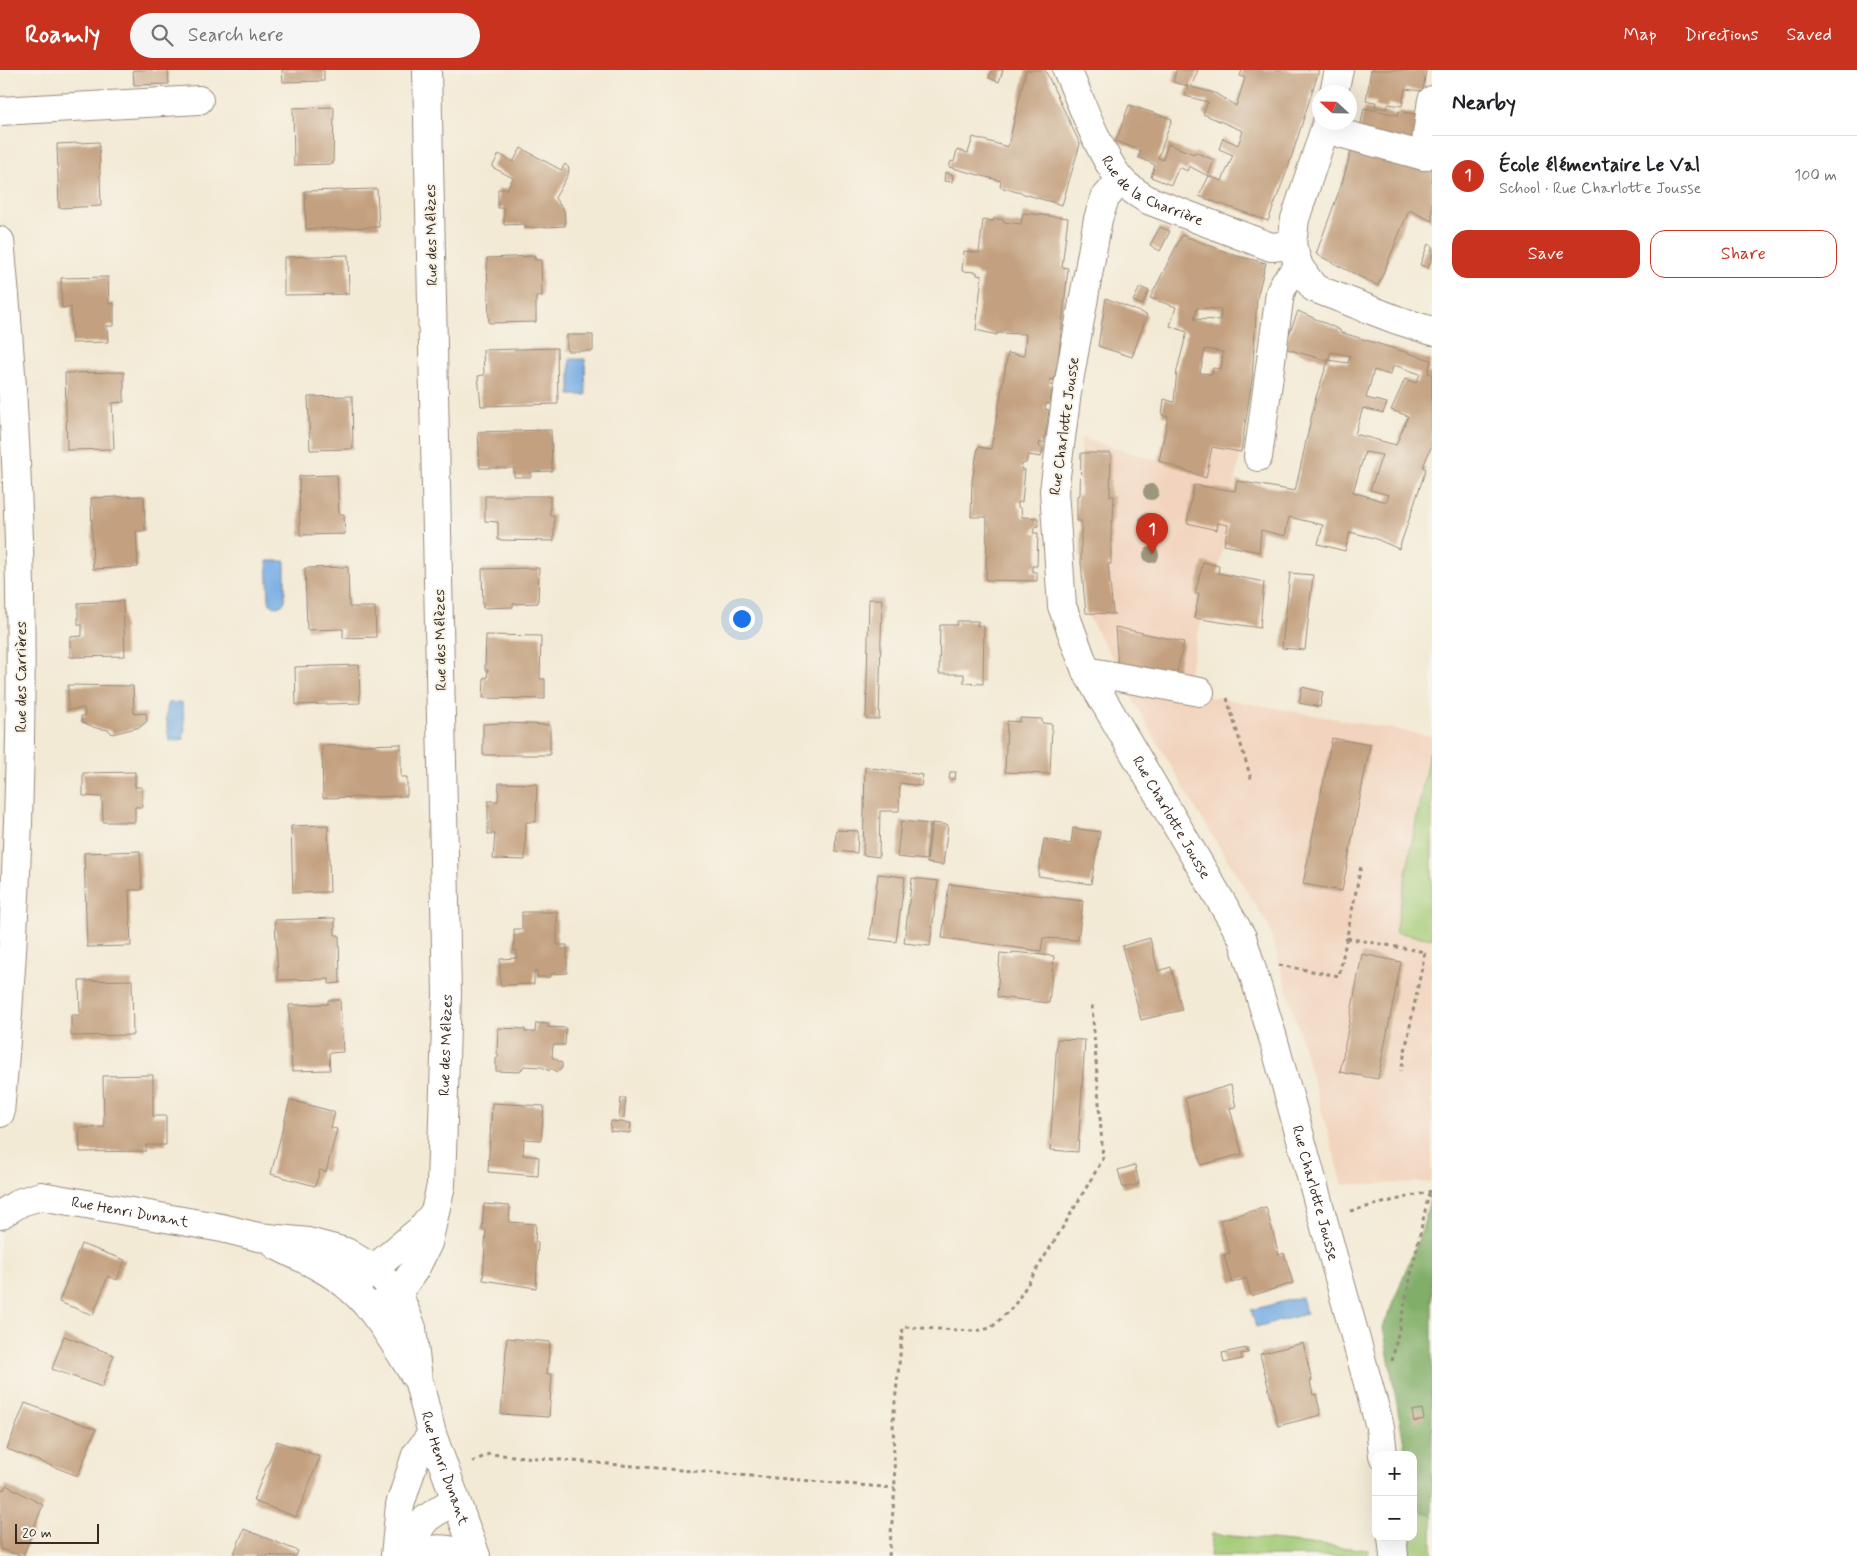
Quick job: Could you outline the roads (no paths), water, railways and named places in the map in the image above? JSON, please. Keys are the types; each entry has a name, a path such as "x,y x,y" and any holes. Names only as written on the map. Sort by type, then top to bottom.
{"street":[{"name":"Rue des Mélèzes","path":"372,1310 398,1293 416,1268 428,1243 437,1210 441,1185 447,994 427,70"},
{"name":"Rue de la Charrière","path":"1066,70 1109,162 1121,180 1133,191 1148,200 1296,256"},
{"path":"1336,85 1339,70"},
{"path":"0,111 199,100"},
{"path":"1339,130 1424,156 1432,100"},
{"path":"1258,457 1280,293 1296,256 1295,219 1325,130"},
{"name":"Rue Charlotte Jousse","path":"1121,180 1106,198 1098,220 1067,392 1054,491 1062,606 1086,671 1242,937 1380,1427 1383,1451"},
{"name":"Rue des Carrières","path":"0,241 8,320 21,589 21,744 14,900 0,1113"},
{"path":"1296,256 1314,288 1388,317 1432,331"},
{"path":"1086,671 1200,692"},
{"name":"Rue Henri Dunant","path":"1,1210 41,1196 222,1228 258,1237 308,1242 346,1252 372,1268 398,1293 412,1328 418,1380 432,1434 476,1556"},
{"path":"350,1288 420,1230 437,1210"},
{"name":"Rue Henri Dunant","path":"258,1237 309,1262 350,1288 372,1310 418,1380"},
{"path":"395,1556 400,1505 416,1455 432,1434"},
{"path":"400,1556 450,1487"},
{"path":"1392,1541 1394,1556"},
{"path":"412,1556 421,1551 441,1548 468,1556"}],"water":[{"path":"570,359 585,359 586,395 570,395"},
{"path":"267,561 285,561 285,601 277,607 270,604"},
{"path":"182,702 185,728 183,740 169,741 166,716 168,703"},
{"path":"1301,1297 1306,1314 1256,1327 1251,1310"}],"place":[{"name":"École élémentaire Le Val","path":"1152,554"}]}
